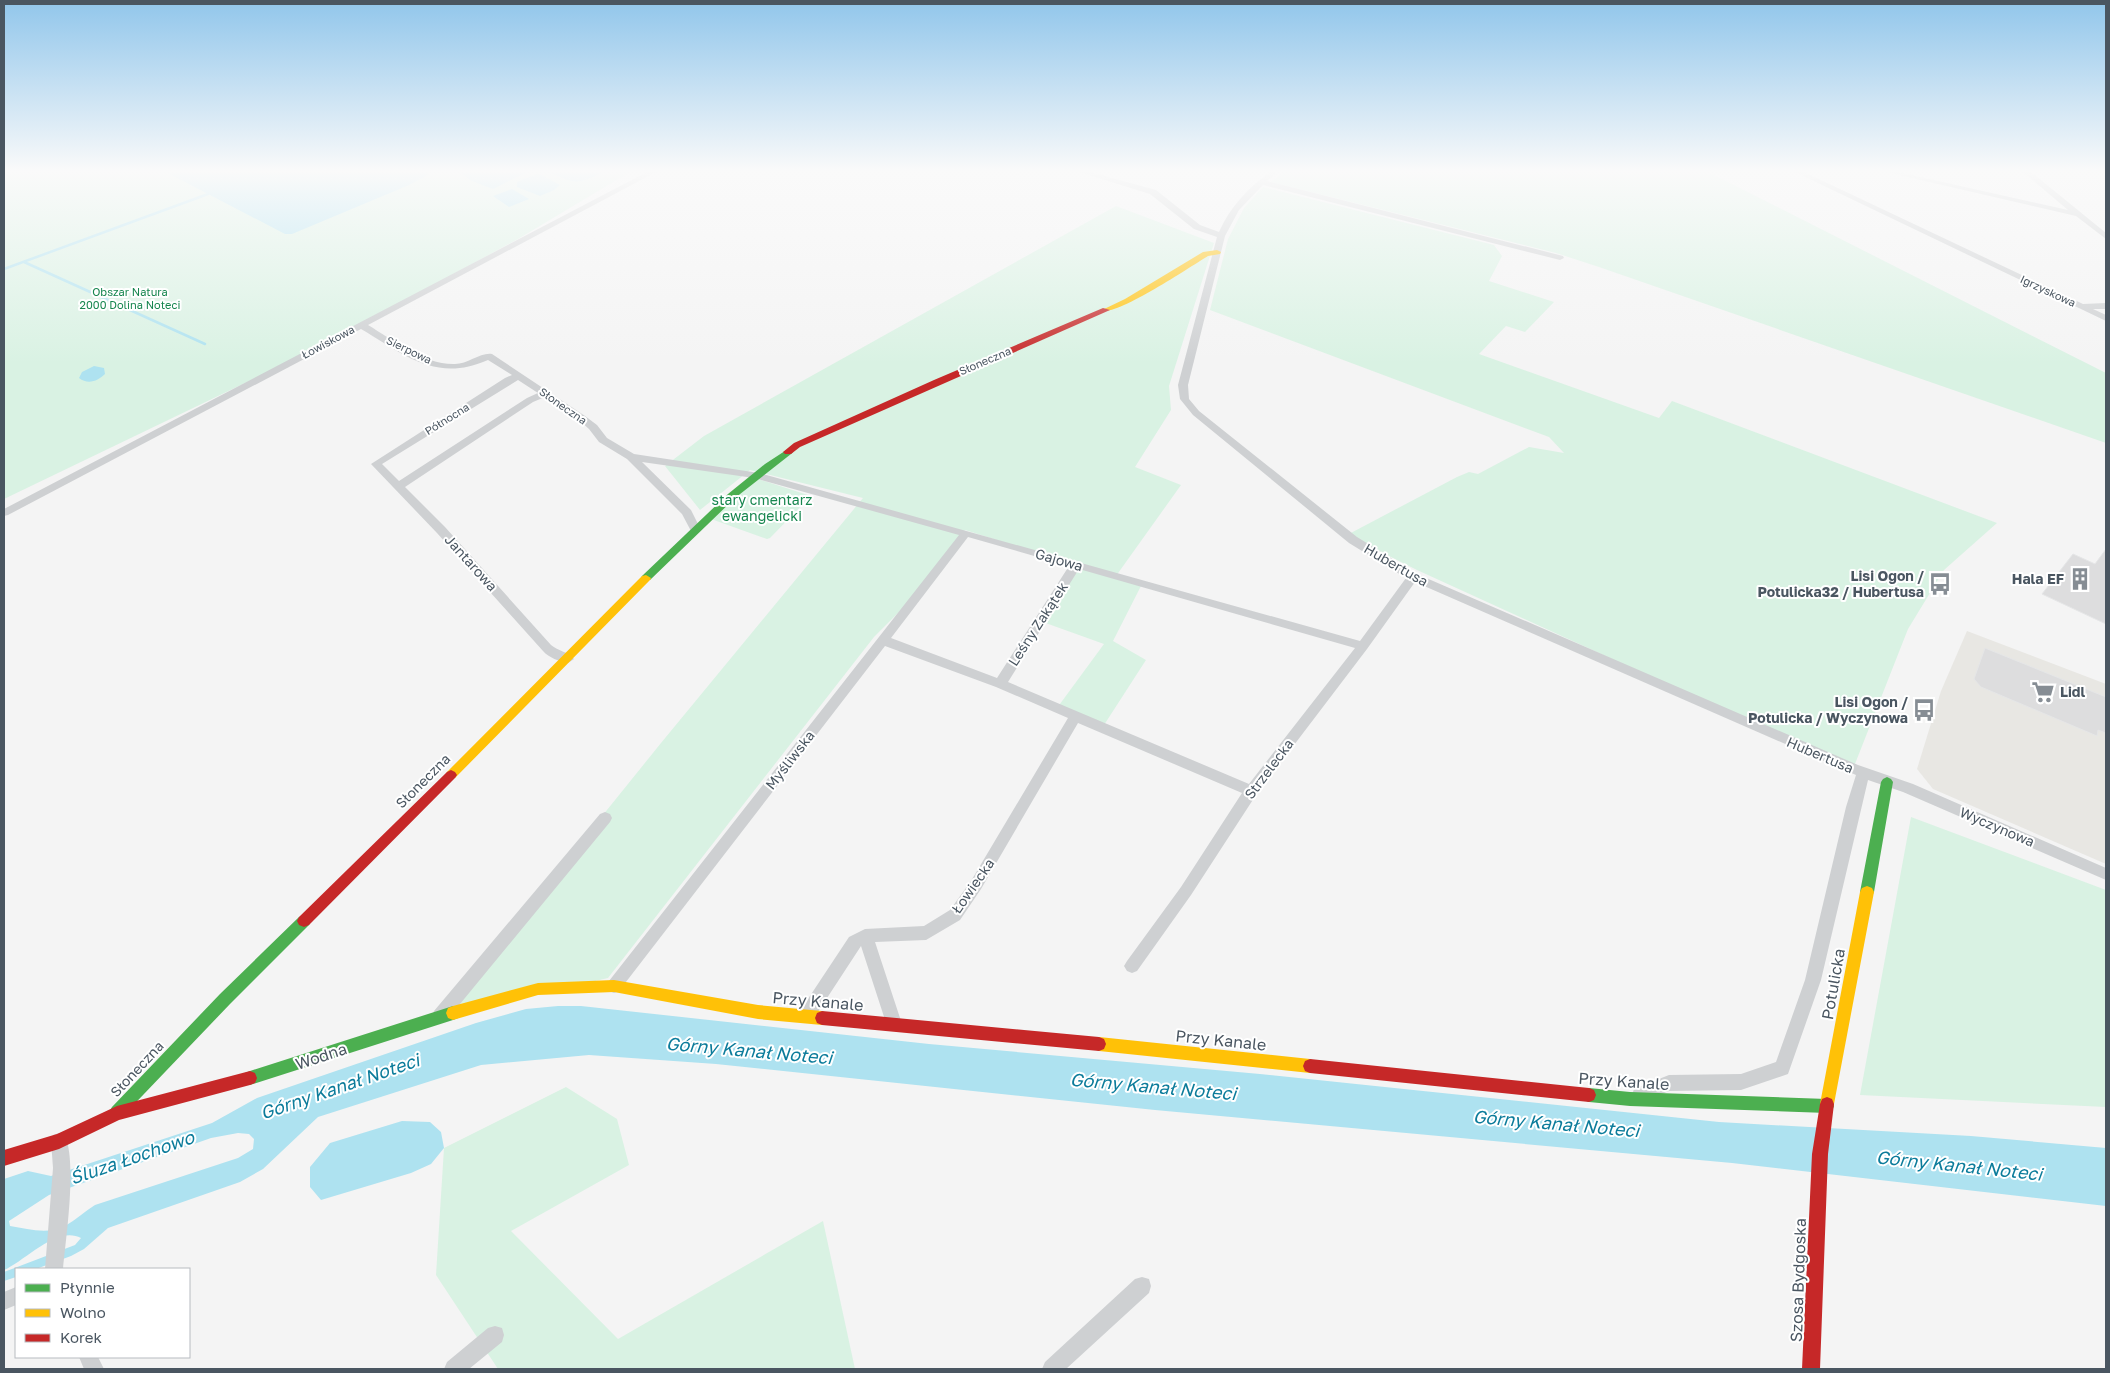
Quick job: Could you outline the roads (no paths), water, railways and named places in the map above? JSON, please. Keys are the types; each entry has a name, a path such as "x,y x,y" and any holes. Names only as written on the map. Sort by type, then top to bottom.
{"street":[{"name":"Łowiskowa","path":"4,512 529,236"},
{"name":"Hubertusa","path":"1222,236 1183,385 1183,398 1186,405 1353,540 1412,577 1887,782"},
{"path":"1474,236 1560,258"},
{"name":"Igrzyskowa","path":"1933,236 2106,318"},
{"name":"Słoneczna","path":"117,1113 225,999 568,659 695,528 755,475 797,445 937,382 1128,301 1206,254 1217,252"},
{"name":"Igrzyskowa","path":"2080,306 2106,306"},
{"name":"Sierpowa","path":"360,324 401,348 439,364 454,367 473,363 489,356"},
{"name":"Słoneczna","path":"489,356 593,427 603,440 631,456 755,475"},
{"name":"Północna","path":"376,464 508,380 519,376"},
{"path":"399,486 530,400 545,394"},
{"path":"631,456 687,512 695,528"},
{"name":"Jantarowa","path":"376,464 442,530 551,652 568,659"},
{"name":"Gajowa","path":"755,475 1363,646"},
{"name":"Myśliwska","path":"614,986 966,533"},
{"name":"Leśny Zakątek","path":"1000,684 1076,565"},
{"name":"Strzelecka","path":"1132,966 1186,891 1251,791 1363,646 1412,577"},
{"path":"883,640 1000,684 1251,791"},
{"name":"Łowiecka","path":"865,936 926,933 955,915 976,885 1076,716"},
{"path":"1630,1099 1669,1083 1706,1080 1741,1082 1782,1068 1813,980 1853,807 1863,773"},
{"name":"Wyczynowa","path":"1887,782 1908,788 2106,874"},
{"name":"Potulicka","path":"1818,1192 1820,1154 1827,1106 1887,782"},
{"path":"440,1017 604,818"},
{"path":"806,1016 854,942 865,936 894,1024"},
{"name":"Przy Kanale","path":"614,986 758,1012 1074,1041 1630,1099 1827,1106"},
{"name":"Wodna","path":"4,1158 59,1141 117,1113 262,1075 440,1017 538,989 614,986"},
{"path":"54,1266 62,1168 59,1141"},
{"name":"Szosa Bydgoska","path":"1810,1369 1818,1192"},
{"path":"1052,1369 1142,1286"},
{"path":"454,1369 495,1335"}],"water":[{"path":"94,366 104,368 105,374 99,379 89,382 79,378 82,372"},
{"path":"581,1006 929,1044 1260,1074 1719,1122 1971,1136 2106,1148 2106,1206 1732,1163 1155,1110 716,1064 589,1055 481,1065 318,1117 263,1169 240,1182 108,1228 84,1249 71,1256 39,1268 15,1268 15,1277 4,1281 4,1272 75,1245 81,1238 72,1235 52,1240 4,1270 4,1179 28,1171 51,1176 212,1123 257,1098 476,1023 526,1009","holes":["238,1133 249,1134 254,1139 253,1149 238,1158 95,1205 69,1224 58,1229 45,1231 10,1226 9,1221 49,1195 211,1138"]},
{"path":"402,1121 430,1122 441,1132 444,1148 431,1164 411,1173 321,1200 310,1187 310,1167 330,1143"}],"waterway":[{"path":"4,269 94,236"},
{"path":"24,262 205,344"}],"place":[{"name":"Hala EF","path":"2080,579"},
{"name":"Lisi Ogon / Potulicka32 / Hubertusa","path":"1940,584"},
{"name":"Lidl","path":"2043,692"},
{"name":"Lisi Ogon / Potulicka / Wyczynowa","path":"1924,710"}],"park label":[{"name":"Obszar Natura 2000 Dolina Noteci","path":"130,298"},
{"name":"stary cmentarz ewangelicki","path":"762,508"}],"water label":[{"name":"Górny Kanał Noteci","path":"749,1051"},
{"name":"Górny Kanał Noteci","path":"340,1087"},
{"name":"Górny Kanał Noteci","path":"1153,1087"},
{"name":"Górny Kanał Noteci","path":"1556,1124"},
{"name":"Śluza Łochowo","path":"132,1158"},
{"name":"Górny Kanał Noteci","path":"1959,1166"}]}
